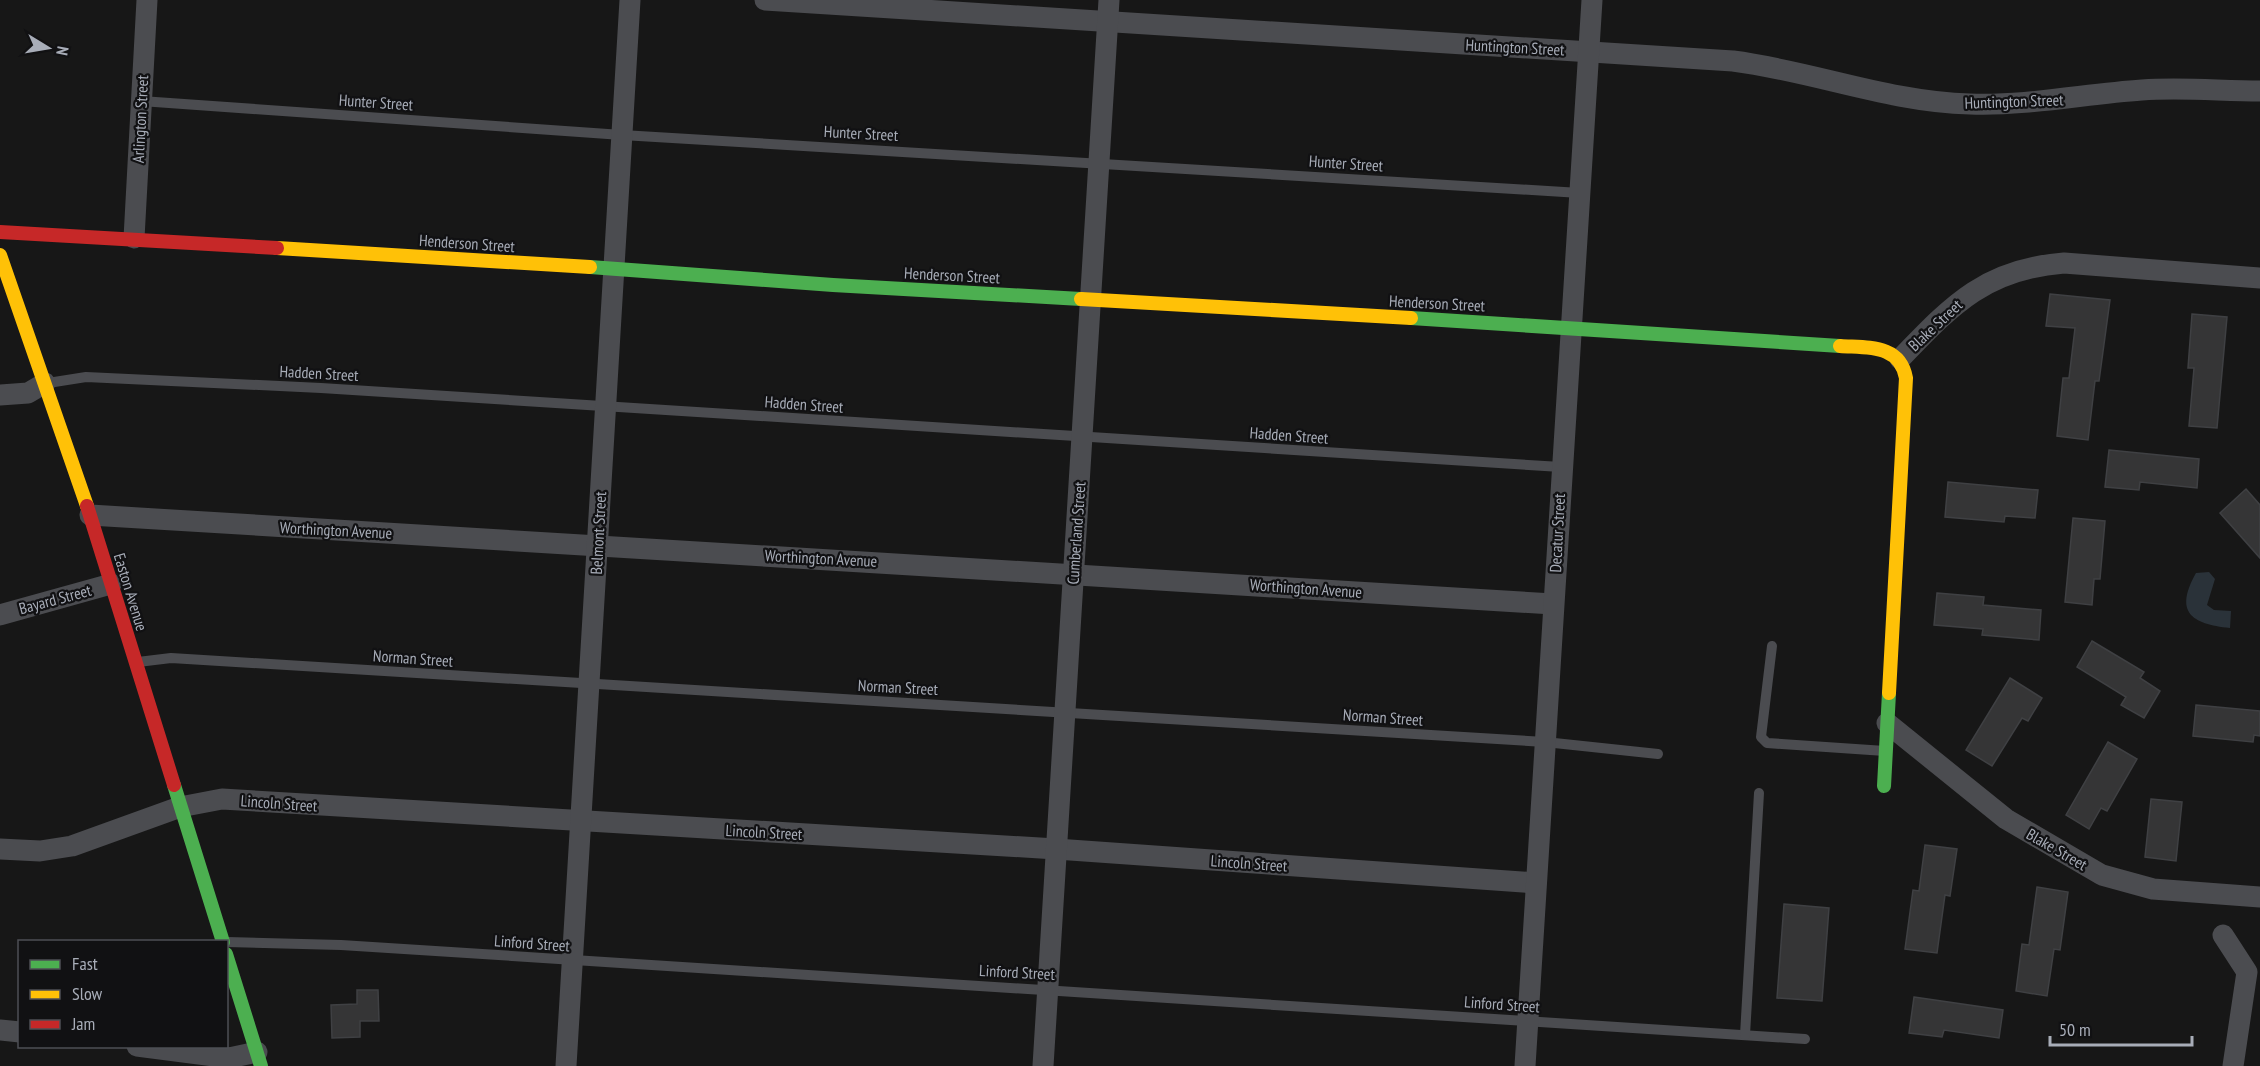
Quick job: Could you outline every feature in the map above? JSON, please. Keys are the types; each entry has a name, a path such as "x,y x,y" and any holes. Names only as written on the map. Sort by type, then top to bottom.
{"street":[{"name":"Arlington Street","path":"134,238 147,0"},
{"name":"Belmont Street","path":"566,1066 630,0"},
{"name":"Huntington Street","path":"765,0 1733,61 1781,67 1906,97 1968,104 2063,100 2143,90 2260,91"},
{"name":"Cumberland Street","path":"1042,1066 1109,0"},
{"name":"Decatur Street","path":"1525,1066 1552,604 1592,0"},
{"name":"Henderson Street","path":"0,232 134,238 614,268 833,285 1571,327 1886,350 1900,358"},
{"name":"Easton Avenue","path":"0,255 90,516 223,940"},
{"name":"Blake Street","path":"1884,786 1907,384 1906,370 1900,358 1947,309 1970,292 1996,279 2038,265 2064,263 2260,278"},
{"path":"0,395 28,393 45,383"},
{"name":"Worthington Avenue","path":"90,516 1073,573 1552,604"},
{"name":"Bayard Street","path":"0,615 111,584"},
{"name":"Blake Street","path":"1887,723 2006,819 2102,875 2153,889 2260,897"},
{"name":"Lincoln Street","path":"0,849 40,851 72,846 180,807 222,800 1056,849 1536,883"},
{"path":"2223,935 2247,972 2233,1066"},
{"path":"145,1048 229,1058 259,1059 228,960"},
{"path":"0,1030 18,1032"}],"lane":[{"name":"Hunter Street","path":"141,101 622,135 1099,162 1580,193"},
{"name":"Hadden Street","path":"45,383 86,377 321,388 1561,467"},
{"path":"1772,646 1761,737 1767,743 1886,751"},
{"name":"Norman Street","path":"135,663 171,658 1065,711 1545,742 1658,754"},
{"path":"1745,1035 1759,793"},
{"name":"Linford Street","path":"228,942 341,945 1805,1039"}],"shaded area":[{"path":"2209,572 2215,579 2207,605 2214,610 2231,611 2230,628 2196,619 2190,614 2187,606 2190,586 2196,573"}],"building":[{"path":"2050,294 2110,300 2099,381 2095,381 2088,440 2057,436 2063,378 2069,378 2075,328 2046,326"},
{"path":"2192,314 2227,317 2217,428 2189,426 2194,368 2188,368"},
{"path":"2109,450 2199,459 2197,488 2140,482 2139,490 2105,487"},
{"path":"1948,482 2038,490 2035,518 2005,516 2004,522 1945,517"},
{"path":"2246,489 2260,505 2260,558 2220,513"},
{"path":"2073,518 2105,521 2100,579 2094,579 2092,605 2065,602"},
{"path":"1937,593 1984,597 1983,605 2041,610 2039,640 1982,635 1983,629 1934,625"},
{"path":"2092,641 2144,672 2140,678 2160,691 2144,718 2121,705 2126,697 2077,667"},
{"path":"2010,678 2042,698 2028,721 2022,718 1992,766 1966,750"},
{"path":"2196,705 2260,711 2260,736 2254,735 2253,742 2193,736"},
{"path":"2108,742 2137,759 2107,811 2101,808 2089,829 2066,815"},
{"path":"2151,799 2182,802 2176,861 2145,857"},
{"path":"1925,845 1957,849 1950,896 1945,895 1937,953 1905,949 1913,890 1919,891"},
{"path":"2037,887 2068,892 2060,950 2054,949 2047,996 2016,991 2022,944 2029,945"},
{"path":"1784,904 1829,908 1822,1001 1777,998"},
{"path":"357,990 378,990 379,1021 360,1021 360,1037 332,1038 331,1005 357,1004"},
{"path":"1914,997 2003,1010 1999,1038 1944,1030 1942,1037 1909,1033"}],"traffic: fast":[{"path":"590,267 833,285 1081,299"},
{"path":"1411,318 1840,346"},
{"path":"1884,786 1889,693"},
{"path":"174,785 222,940"},
{"path":"228,960 261,1066"}],"traffic: slow":[{"path":"277,248 590,267"},
{"path":"0,255 87,506"},
{"path":"1081,299 1411,318"},
{"path":"1840,346 1872,348 1890,353 1903,367 1906,378 1889,693"}],"traffic: jam":[{"path":"0,232 277,248"},
{"path":"87,506 174,785"}]}
